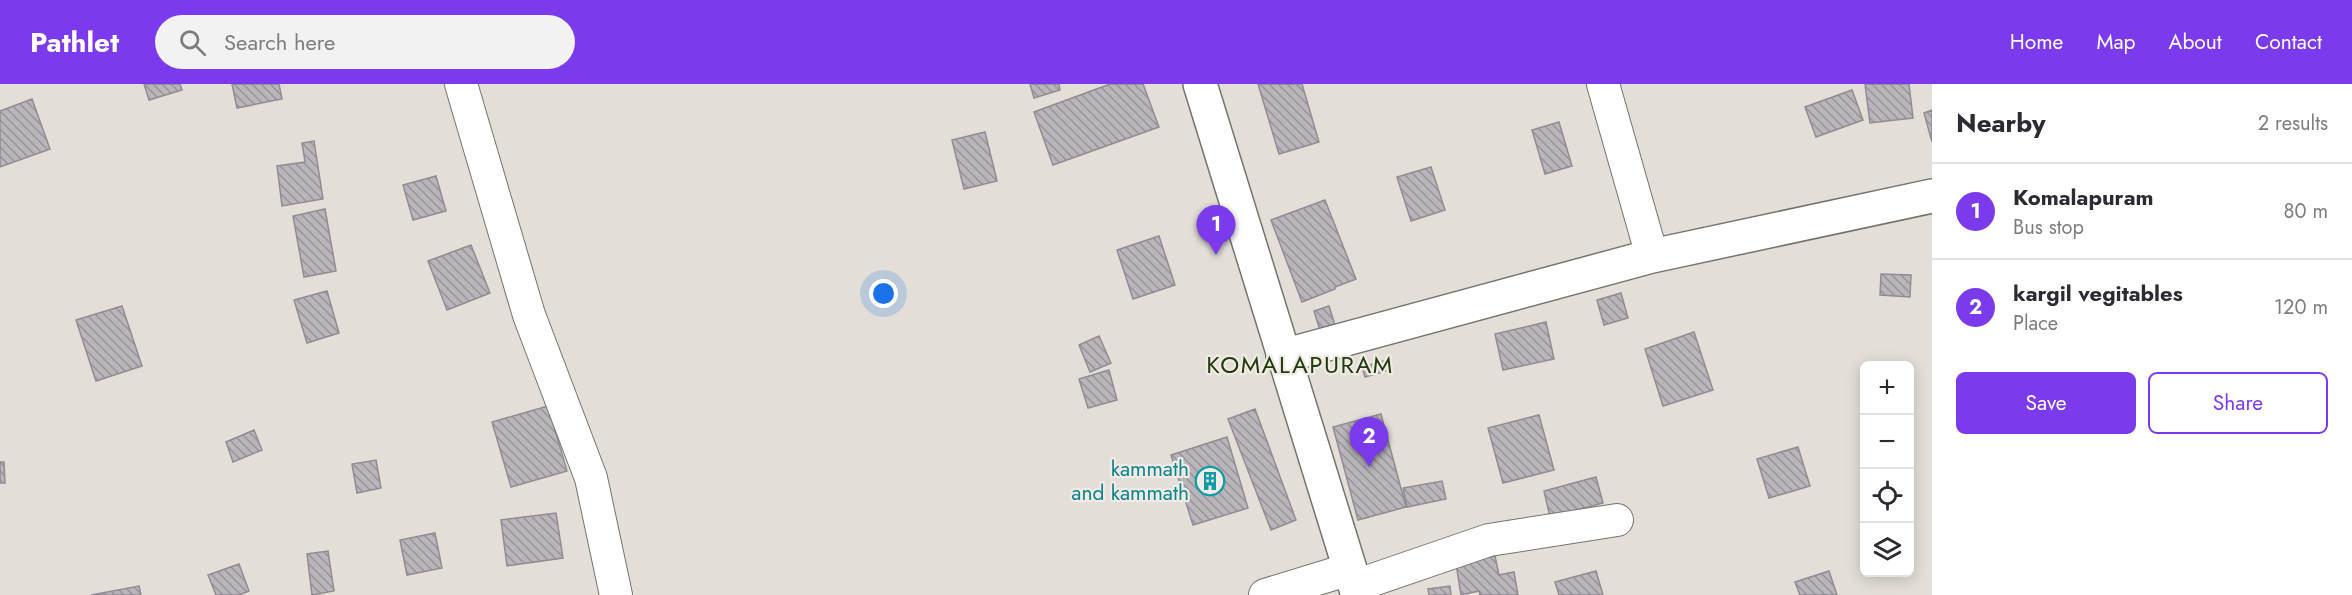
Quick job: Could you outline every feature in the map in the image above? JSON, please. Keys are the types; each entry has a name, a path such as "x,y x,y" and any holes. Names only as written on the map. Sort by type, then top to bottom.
{"main road":[{"path":"1200,84 1354,583"},
{"path":"1283,356 1652,256 1932,196"}],"street":[{"path":"461,84 529,315 591,478 616,595"},
{"path":"1603,84 1652,256"},
{"path":"1265,595 1354,583 1489,540 1617,520"}],"building":[{"path":"144,84 180,84 182,90 149,100"},
{"path":"232,84 279,84 282,99 237,108"},
{"path":"1030,84 1059,84 1060,90 1034,98"},
{"path":"1110,84 1143,84 1159,127 1053,165 1034,112"},
{"path":"1258,84 1302,84 1319,142 1279,154"},
{"path":"1865,84 1909,84 1913,118 1870,123"},
{"path":"1852,90 1863,120 1816,137 1805,107"},
{"path":"32,99 50,149 0,167 0,111"},
{"path":"1932,110 1932,142 1924,113"},
{"path":"1559,122 1572,166 1545,174 1532,130"},
{"path":"985,132 997,181 964,189 952,140"},
{"path":"314,141 323,199 282,206 277,166 305,162 302,143"},
{"path":"1431,167 1445,210 1411,221 1397,177"},
{"path":"436,176 446,211 413,220 403,185"},
{"path":"1325,200 1356,279 1302,302 1271,220"},
{"path":"325,209 336,271 304,277 293,216"},
{"path":"1159,236 1175,285 1133,299 1117,250"},
{"path":"471,245 490,293 447,310 428,261"},
{"path":"1881,274 1911,275 1910,297 1880,295"},
{"path":"327,291 339,333 307,343 294,300"},
{"path":"1621,293 1628,318 1604,325 1597,300"},
{"path":"122,306 142,366 96,381 76,320"},
{"path":"1329,306 1339,338 1324,343 1314,311"},
{"path":"1546,322 1554,359 1503,370 1495,334"},
{"path":"1694,332 1713,390 1663,406 1645,349"},
{"path":"1099,336 1111,363 1090,372 1079,345"},
{"path":"1384,361 1386,371 1365,377 1362,367"},
{"path":"1109,370 1117,400 1088,408 1079,379"},
{"path":"548,406 567,471 511,487 492,422"},
{"path":"1255,409 1296,520 1271,530 1228,419"},
{"path":"1381,414 1406,507 1358,520 1333,427"},
{"path":"1539,415 1554,470 1503,483 1488,428"},
{"path":"254,430 262,450 233,462 226,442"},
{"name":"kammath and kammath","path":"1227,437 1248,508 1193,525 1171,455"},
{"path":"1798,447 1810,486 1769,498 1757,459"},
{"path":"376,460 381,488 357,493 352,464"},
{"path":"0,462 4,462 5,483 0,483"},
{"path":"1596,477 1603,503 1550,517 1544,491"},
{"path":"1442,481 1446,499 1407,507 1403,488"},
{"path":"556,513 563,558 507,566 501,520"},
{"path":"435,533 442,568 407,575 400,540"},
{"path":"328,551 334,591 312,595 307,554"},
{"path":"1495,556 1499,575 1514,572 1518,595 1480,595 1479,591 1461,595 1456,564"},
{"path":"239,564 249,591 239,595 216,595 208,575"},
{"path":"1596,571 1603,595 1559,595 1555,582"},
{"path":"1829,571 1837,595 1800,595 1795,582"},
{"path":"139,586 141,595 91,595"},
{"path":"1450,586 1451,595 1429,595 1428,589"}],"place":[{"name":"Komalapuram","path":"1216,255"},
{"name":"kargil vegitables","path":"1369,467"},
{"name":"kammath and kammath","path":"1210,481"}],"district":[{"name":"KOMALAPURAM","path":"1300,365"}]}
